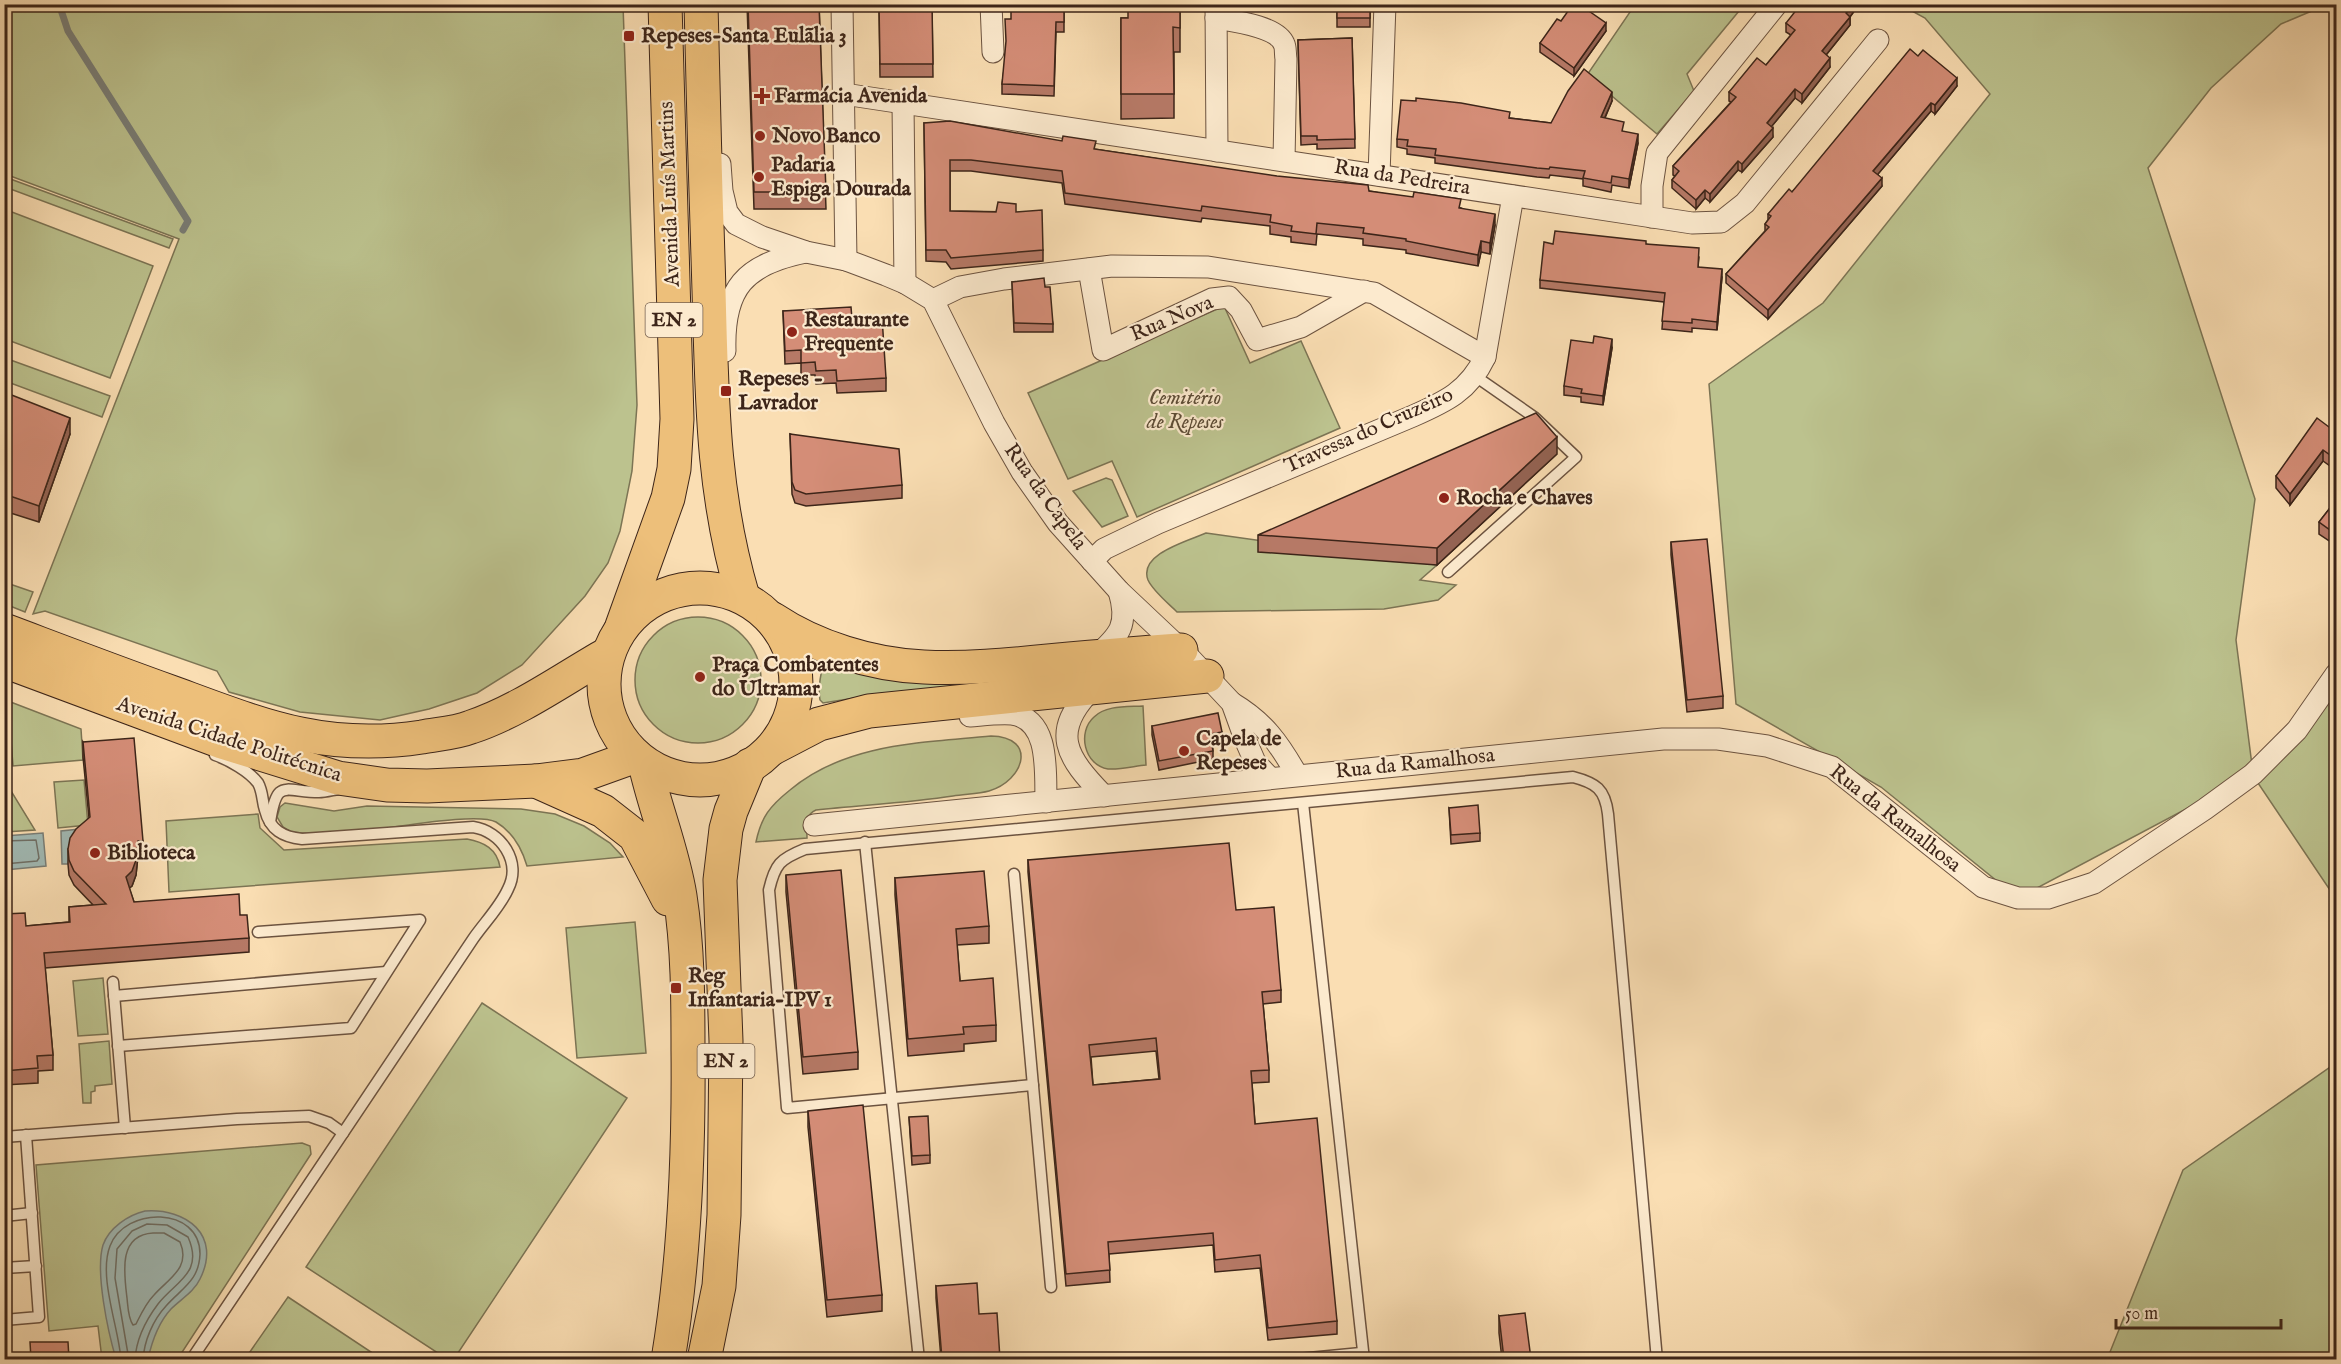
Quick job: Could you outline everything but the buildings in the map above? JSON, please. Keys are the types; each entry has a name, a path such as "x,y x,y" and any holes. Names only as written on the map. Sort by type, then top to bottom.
{"main road":[{"name":"Avenida Luís Martins","path":"615,640 660,526 674,469 677,419 665,4"},
{"name":"Avenida Luís Martins","path":"701,4 713,420 721,506 729,547 743,597"},
{"name":"EN 2","path":"704,1359 719,1286 724,1215 726,1041 720,880 726,829 731,811 762,757 788,723 796,696 795,668 787,640 770,617 743,597 711,588 677,590 646,603 615,640 603,685 608,716 623,743 641,760 671,776 698,780 726,777 762,757"},
{"path":"770,617 791,631 844,652 882,661 923,667 979,667 1094,673"},
{"name":"Avenida Cidade Politécnica","path":"4,630 241,718 297,734 356,742 395,741 470,728 494,718 615,640"},
{"path":"762,757 798,733 836,718 869,711 1024,695 1094,673 1192,660"},
{"name":"Avenida Cidade Politécnica","path":"4,661 177,732 222,742 338,778 363,782 427,786 536,781 583,775 641,760"},
{"name":"EN 2","path":"641,760 670,850 680,895 687,971 689,1113 679,1294 668,1359"},
{"path":"536,781 603,811 635,836 669,902 683,920"}],"street":[{"path":"842,4 846,260"},
{"path":"991,4 993,52"},
{"path":"1379,175 1385,4"},
{"path":"1652,218 1652,186 1657,153 1777,4"},
{"path":"1217,151 1216,11 1266,30 1279,37 1284,44 1286,59 1284,160"},
{"name":"Rua da Pedreira","path":"844,94 1652,218 1692,223 1721,222 1745,203 1878,40"},
{"path":"704,95 719,129 722,191 727,212 736,224 762,237 806,252 846,260 905,283 933,300"},
{"path":"903,103 905,283"},
{"name":"Travessa do Cruzeiro","path":"1092,561 1104,549 1158,523 1449,400 1475,376 1485,357 1513,196"},
{"path":"713,420 727,399 725,336 729,304 743,280 762,265 779,257 806,252"},
{"name":"Rua Nova","path":"933,300 960,287 1004,279 1112,266 1208,267 1374,293 1485,357"},
{"name":"Rua Nova","path":"1089,269 1102,350 1212,299 1229,297 1241,310 1257,340 1301,327 1365,291"},
{"name":"Rua da Capela","path":"933,300 994,423 1022,472 1058,523 1119,591 1192,660 1232,703 1255,762 1270,778"},
{"path":"1104,796 1085,777 1073,760 1068,749 1066,735 1071,717 1120,630 1124,619 1119,591"},
{"path":"1024,695 1052,678 1177,665 1192,660"},
{"name":"Rua da Ramalhosa","path":"814,825 1663,740 1718,739 1767,746 1832,766 1983,887 2018,898 2049,898 2094,884 2253,774 2297,730 2337,674"},
{"path":"1232,703 1251,715 1268,730 1284,751 1297,775"},
{"path":"908,707 927,715 949,717 1014,714 1029,721 1037,730 1042,744 1046,802"}],"lane":[{"path":"1448,572 1576,457 1534,417 1475,376"},
{"path":"191,1359 473,939 503,898 510,884 512,868 510,855 504,843 483,828 302,839 287,837 278,832 270,822 257,782 241,768 221,757 203,751"},
{"path":"1033,1085 891,1096 787,1108 769,890 774,870 788,856 805,849 865,842 1573,777 1587,780 1600,789 1606,800 1608,814 1656,1359"},
{"path":"270,822 273,804 280,791 286,788 319,792 342,789 363,782"},
{"path":"1288,1359 1363,1356 1303,803"},
{"path":"865,842 919,1359"},
{"path":"1014,874 1051,1287"},
{"path":"118,1046 351,1028 420,920 258,932"},
{"path":"114,996 386,972"},
{"path":"112,982 125,1128"},
{"path":"4,1137 309,1116 329,1123 343,1133"},
{"path":"4,1320 39,1317 26,1135"},
{"path":"4,1216 32,1213"},
{"path":"4,1268 36,1266"}],"green space":[{"path":"1646,4 1744,5 1687,74 1694,91 1657,134 1587,75 1632,9"},
{"path":"4,5 623,5 637,405 632,471 620,531 608,563 585,596 522,665 477,693 429,709 380,720 300,712 229,692 217,671 45,611 33,614 179,239 5,174"},
{"path":"1901,5 2326,5 2281,24 2211,88 2148,168 2255,499 2236,640 2253,773 2336,685 2336,899 2252,774 2018,898 1881,787 1736,704 1709,384 1823,303 1990,94 1925,18"},
{"path":"5,177 173,239 169,248 5,187"},
{"path":"4,209 153,266 110,378 5,339"},
{"name":"Cemitério de Repeses","path":"1224,306 1250,363 1301,341 1340,428 1137,517 1112,461 1068,479 1028,393"},
{"path":"5,358 110,396 102,417 5,381"},
{"path":"1106,478 1112,480 1128,516 1102,527 1073,491"},
{"path":"1206,533 1437,565 1420,580 1456,585 1438,600 1384,609 1177,612 1153,588 1148,580 1147,571 1150,563 1166,550"},
{"path":"4,582 33,592 25,612 5,604"},
{"path":"698,617 722,622 742,636 756,656 761,680 756,704 742,724 722,738 698,743 674,738 654,724 640,704 635,680 640,656 654,636 674,622"},
{"path":"823,666 1022,683 861,697 823,703 819,696 820,679"},
{"path":"8,701 81,729 83,760 13,766"},
{"path":"1143,706 1146,765 1108,769 1093,761 1085,739 1089,723 1094,717 1104,710"},
{"path":"991,736 1006,738 1020,751 1021,760 1017,769 1001,786 976,793 816,810 808,818 807,838 756,842 767,813 777,801 812,774 835,763 885,748"},
{"path":"84,780 88,825 58,828 54,782"},
{"path":"5,786 8,786 35,830 5,832"},
{"path":"285,803 334,811 367,806 521,809 555,814 584,826 610,843 623,857 527,866 512,836 496,822 486,819 454,820 340,832 291,832 283,827 277,817 280,807"},
{"path":"258,814 260,828 284,850 467,839 489,847 496,855 500,867 169,892 166,821"},
{"path":"635,922 646,1053 577,1058 566,928"},
{"path":"103,978 108,1034 78,1036 73,981"},
{"path":"5,1003 8,1003 11,1051 5,1052"},
{"path":"482,1003 627,1098 454,1359 447,1359 306,1267"},
{"path":"109,1041 112,1084 95,1086 95,1091 91,1092 91,1103 83,1103 79,1044"},
{"path":"2336,1063 2336,1359 2110,1359 2108,1357 2183,1170"},
{"path":"302,1143 310,1146 311,1154 177,1360 102,1359 98,1326 49,1331 36,1165"},
{"path":"288,1297 371,1352 366,1359 245,1359"}],"water":[{"path":"90,828 70,853 68,864 62,864 61,831"},
{"path":"43,833 46,866 5,870 5,836"},
{"path":"145,1211 174,1214 196,1227 203,1237 206,1263 194,1288 162,1320 148,1359 116,1359 109,1334 101,1286 103,1245 120,1223"}],"waterway":[{"path":"59,4 68,31 188,221 183,230"}],"place":[{"name":"Repeses-Santa Eulãlia 3","path":"629,36"},
{"name":"Farmácia Avenida","path":"762,96"},
{"name":"Novo Banco","path":"760,136"},
{"name":"Padaria Espiga Dourada","path":"759,177"},
{"name":"Restaurante Frequente","path":"792,332"},
{"name":"Repeses - Lavrador","path":"726,391"},
{"name":"Rocha e Chaves","path":"1444,498"},
{"name":"Praça Combatentes do Ultramar","path":"700,677"},
{"name":"Capela de Repeses","path":"1184,751"},
{"name":"Biblioteca","path":"95,853"},
{"name":"Reg Infantaria-IPV 1","path":"676,988"}]}
